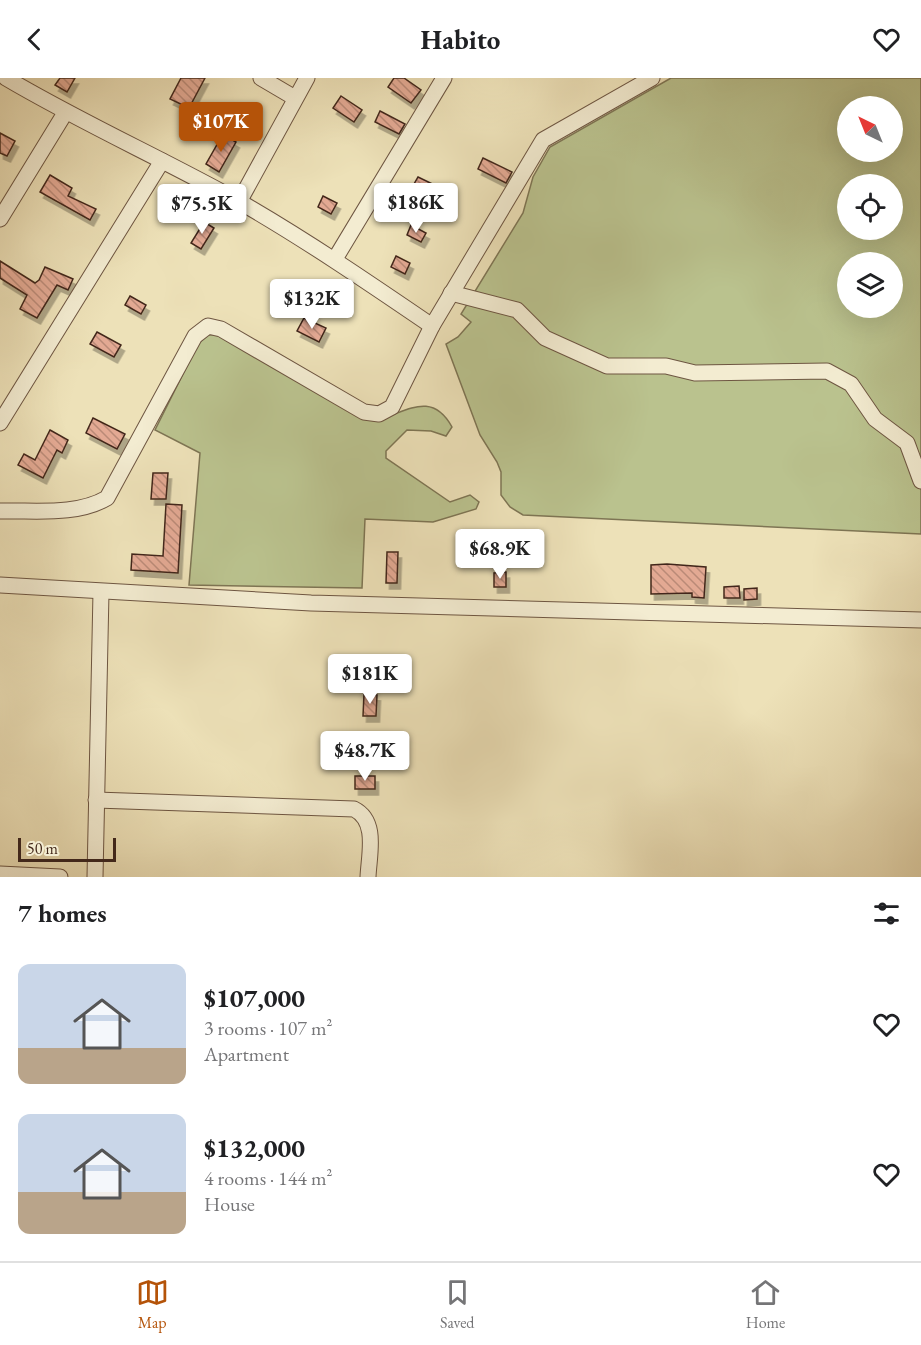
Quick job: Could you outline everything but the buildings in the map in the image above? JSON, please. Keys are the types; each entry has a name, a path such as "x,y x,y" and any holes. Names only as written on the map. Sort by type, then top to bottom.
{"street":[{"path":"6,78 64,113 239,202 335,260 432,326"},
{"path":"261,78 295,98"},
{"path":"239,202 307,78"},
{"path":"335,260 444,78"},
{"path":"0,511 75,509 94,505 107,498 195,336 208,326 221,329 364,412 379,414 392,407 432,326 543,140 652,78"},
{"path":"0,219 64,113"},
{"path":"0,423 162,161"},
{"path":"451,293 517,310 545,338 607,366 666,366 695,373 827,371 851,384 875,418 907,444 921,481"},
{"path":"0,585 311,603 921,620"},
{"path":"95,877 101,592"},
{"path":"96,800 354,809 364,814 370,827 368,877"},
{"path":"0,874 60,877"}],"green space":[{"path":"671,78 921,78 921,534 523,515 510,507 501,495 501,472 480,435 446,344 458,337 471,322 461,314 523,213 533,177 550,147"},
{"path":"221,334 380,419 419,407 436,409 452,427 446,436 431,431 407,430 386,451 386,458 450,502 470,495 479,502 476,509 433,522 365,519 362,588 189,585 200,453 155,430 198,344 208,335"}]}
